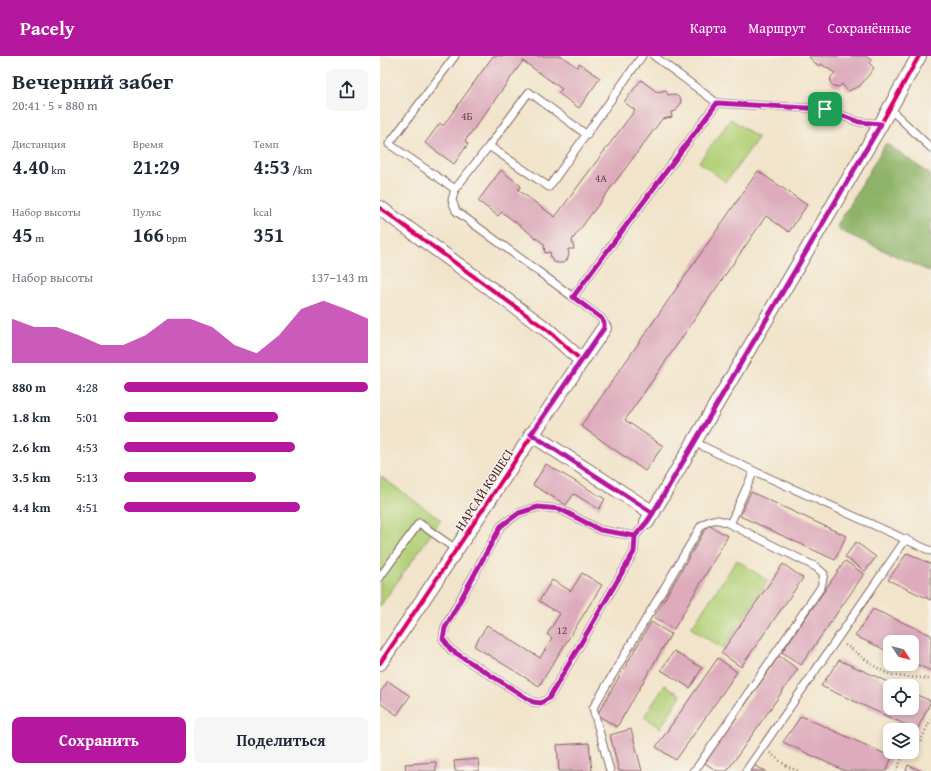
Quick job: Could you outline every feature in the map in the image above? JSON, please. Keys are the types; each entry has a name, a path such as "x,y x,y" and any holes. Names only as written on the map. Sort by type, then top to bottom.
{"street":[{"path":"531,434 650,518 890,109 919,56"},
{"path":"380,208 550,332 582,361"},
{"name":"НАРСАЙ КӨШЕСІ","path":"380,662 457,550 531,434 604,328"}],"lane":[{"path":"455,56 389,144 455,189"},
{"path":"489,146 549,187 642,56"},
{"path":"654,56 717,103 825,109 859,122 881,124"},
{"path":"587,135 529,92 455,189 452,200 456,211 601,318 604,323 604,328"},
{"path":"573,297 717,103"},
{"path":"890,109 931,148"},
{"path":"694,442 754,471 931,550"},
{"path":"730,524 754,471"},
{"path":"635,536 600,530 560,509 538,507 519,513 501,526 445,628 443,639 451,650 533,702 541,703 549,698 634,552 635,536 650,518"},
{"path":"610,771 593,708 701,526 710,520 724,521 816,567 824,574 822,587 693,771"},
{"path":"380,577 419,523 457,550"},
{"path":"746,771 906,539"}],"path":[{"path":"836,641 855,651 886,672 905,677 923,677 931,680"},
{"path":"919,745 931,718"},
{"path":"763,746 778,760 788,767 798,771"},
{"path":"896,771 902,759"}],"green space":[{"path":"731,119 758,138 726,182 699,162"},
{"path":"886,143 931,175 931,272 841,231 837,226"},
{"path":"380,476 441,520 380,606"},
{"path":"737,560 768,581 723,649 691,628"},
{"path":"665,685 681,695 660,728 644,717"}],"building":[{"path":"493,56 561,56 577,67 579,63 600,78 579,108 558,93 562,89 523,61 465,141 468,144 454,164 425,143 440,123 443,126"},
{"path":"865,56 872,60 869,63 874,68 860,86 848,91 842,84 839,87 834,86 830,82 831,77 835,73 821,64 818,66 809,57"},
{"path":"641,80 657,92 666,90 668,95 672,94 677,96 681,99 681,103 676,111 671,112 672,117 662,119 572,240 574,249 568,249 569,255 567,260 563,263 554,262 551,258 550,252 545,253 544,244 502,212 498,216 478,201 501,170 521,186 518,190 555,217 635,110 624,102"},
{"path":"758,171 807,205 789,232 766,216 625,420 663,446 645,471 581,426"},
{"path":"546,464 605,499 599,509 574,494 566,505 533,485"},
{"path":"751,492 846,536 835,560 740,516"},
{"path":"708,525 728,536 674,629 654,617"},
{"path":"856,542 876,557 865,571 845,557"},
{"path":"907,553 931,564 931,600 888,580"},
{"path":"845,561 864,574 801,665 782,652"},
{"path":"783,564 803,578 741,667 721,653"},
{"path":"582,573 602,585 539,686 474,646 487,625 540,658 552,638 547,634 560,614 539,601 552,580 571,591"},
{"path":"873,609 931,635 931,671 919,665 919,635 883,635 883,649 855,636"},
{"path":"651,622 671,634 617,727 597,715"},
{"path":"674,651 702,668 690,688 661,670"},
{"path":"779,656 798,669 727,771 717,771 705,763"},
{"path":"718,658 737,672 676,760 656,747"},
{"path":"839,660 883,680 883,714 821,686"},
{"path":"388,681 410,696 397,715 380,703 380,693"},
{"path":"919,696 931,701 919,726 919,723 902,723 884,715 919,715"},
{"path":"801,716 883,753 883,759 891,759 886,771 845,771 783,742"},
{"path":"631,729 642,771 619,771 610,735"},
{"path":"589,743 592,771 559,771 557,745"},
{"path":"478,759 479,771 455,771 454,761"},
{"path":"436,762 436,771 406,771 405,764"},
{"path":"753,765 766,771 751,771"},
{"path":"908,765 922,771 906,771"}],"cycle path":[{"path":"647,522 881,124 919,56"},
{"path":"380,208 550,332 582,361"},
{"path":"380,663 604,328"}],"route":[{"path":"825,109 717,103 573,297 601,318 604,323 604,328 531,434 653,513 635,536 600,530 560,509 538,507 519,513 501,526 445,628 443,639 451,650 533,702 541,703 549,698 634,552 635,536 647,522 653,513 881,124 859,122 825,109"}]}
